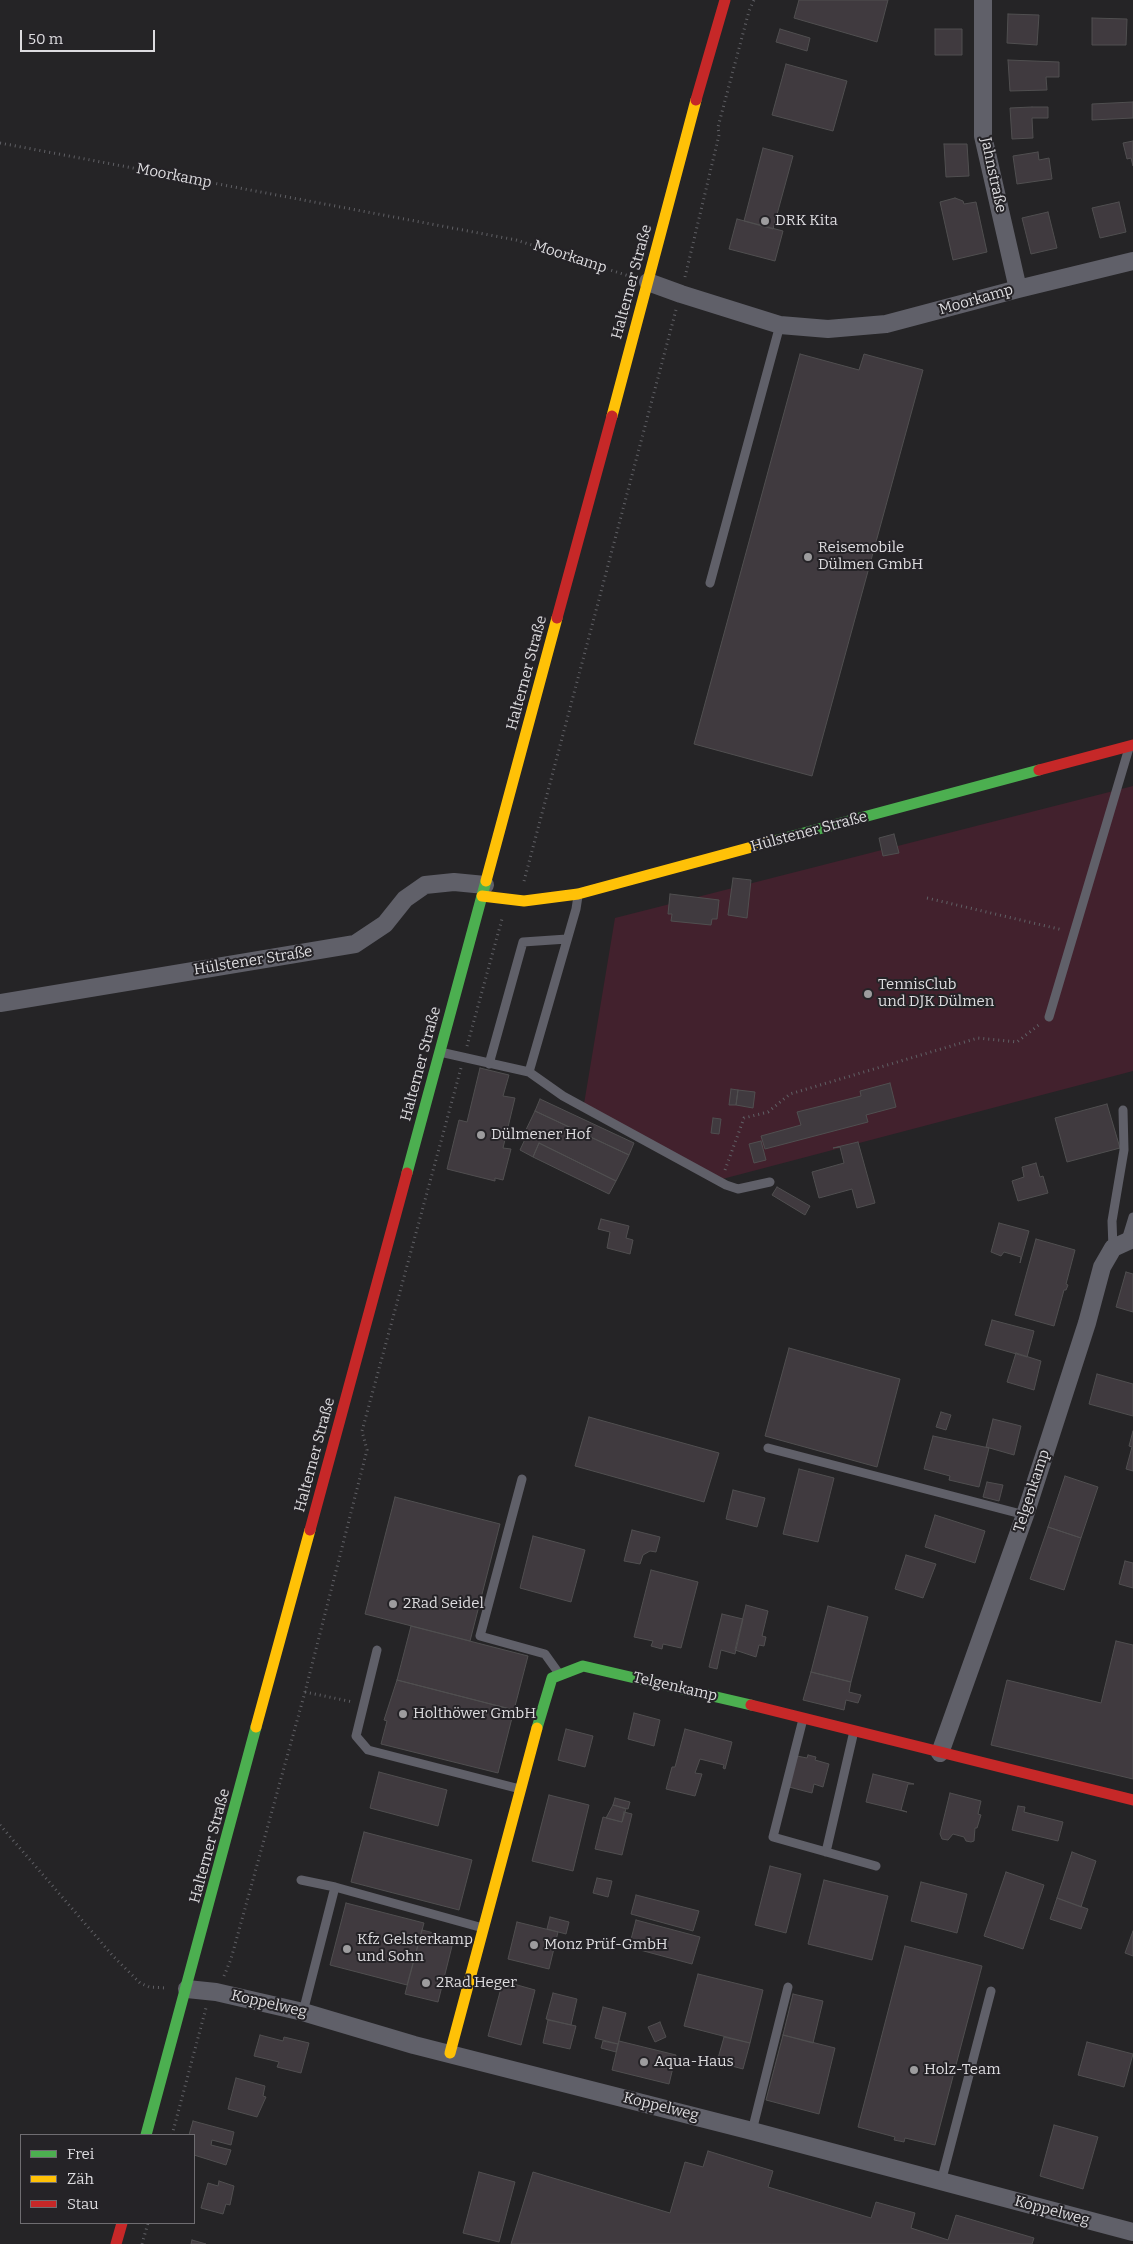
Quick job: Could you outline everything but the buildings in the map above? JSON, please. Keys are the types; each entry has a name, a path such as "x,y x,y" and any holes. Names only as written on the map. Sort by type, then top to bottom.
{"main road":[{"name":"Halterner Straße","path":"146,2134 648,282 688,128 725,0"},
{"name":"Hülstener Straße","path":"483,891 524,901 578,894 1132,745"},
{"name":"Telgenkamp","path":"560,1675 584,1666 689,1689 1133,1800"},
{"path":"450,2053 552,1678 560,1675"},
{"path":"116,2244 122,2224"}],"street":[{"name":"Jahnstraße","path":"983,0 983,136 1018,288"},
{"name":"Moorkamp","path":"648,282 780,325 828,329 886,324 1018,288 1133,261"},
{"name":"Hülstener Straße","path":"0,1003 355,944 385,924 405,899 425,885 454,882 483,891"},
{"name":"Telgenkamp","path":"940,1753 1025,1515 1087,1324 1102,1268 1124,1242"},
{"name":"Koppelweg","path":"187,1989 216,1992 303,2012 414,2045 752,2130 1132,2234"}],"lane":[{"path":"710,583 780,325"},
{"path":"1050,1017 1132,745"},
{"path":"529,1072 567,940 578,894"},
{"path":"489,1064 523,942 567,940"},
{"path":"439,1052 529,1072 563,1096 723,1183 738,1189 770,1182"},
{"path":"1123,1110 1124,1150 1112,1221 1124,1242"},
{"path":"1124,1242 1133,1216"},
{"path":"768,1448 1025,1515"},
{"path":"522,1479 480,1636 545,1654 560,1675"},
{"path":"377,1650 356,1736 368,1750 520,1790"},
{"path":"804,1718 773,1837 876,1866"},
{"path":"826,1852 854,1731"},
{"path":"301,1880 335,1887 484,1928"},
{"path":"303,2012 335,1887"},
{"path":"752,2130 788,1988"},
{"path":"941,2182 991,1991"}],"path":[{"name":"Moorkamp","path":"0,143 516,240 648,282"},
{"path":"927,898 1074,933"},
{"path":"723,1183 725,1170 744,1118 768,1112 790,1094 978,1038 1017,1042 1050,1017"},
{"path":"305,1692 363,1704"},
{"path":"0,1825 113,1956 140,1983 149,1987 187,1989"},
{"path":"142,2244 148,2224"}],"shaded area":[{"name":"TennisClub und DJK Dülmen","path":"1133,786 1133,1071 711,1182 584,1104 615,918"}],"traffic: fast":[{"path":"774,841 1039,770"},
{"path":"407,1173 486,881"},
{"path":"537,1728 552,1678 583,1666 751,1705"},
{"path":"146,2134 256,1727"}],"traffic: slow":[{"path":"612,416 696,100"},
{"path":"486,881 557,618"},
{"path":"482,896 524,901 578,894 774,841"},
{"path":"256,1727 310,1530"},
{"path":"450,2053 537,1728"}],"traffic: jam":[{"path":"696,100 725,0"},
{"path":"557,618 612,416"},
{"path":"1039,770 1133,745"},
{"path":"310,1530 407,1173"},
{"path":"751,1705 1133,1800"},
{"path":"116,2244 122,2224"}],"place":[{"name":"DRK Kita","path":"765,221"},
{"name":"Reisemobile Dülmen GmbH","path":"808,557"},
{"name":"TennisClub und DJK Dülmen","path":"868,994"},
{"name":"Dülmener Hof","path":"481,1135"},
{"name":"2Rad Seidel","path":"393,1604"},
{"name":"Holthöwer GmbH","path":"403,1714"},
{"name":"Monz Prüf-GmbH","path":"534,1945"},
{"name":"Kfz Gelsterkamp und Sohn","path":"347,1949"},
{"name":"2Rad Heger","path":"426,1983"},
{"name":"Aqua-Haus","path":"644,2062"},
{"name":"Holz-Team","path":"914,2070"}]}
